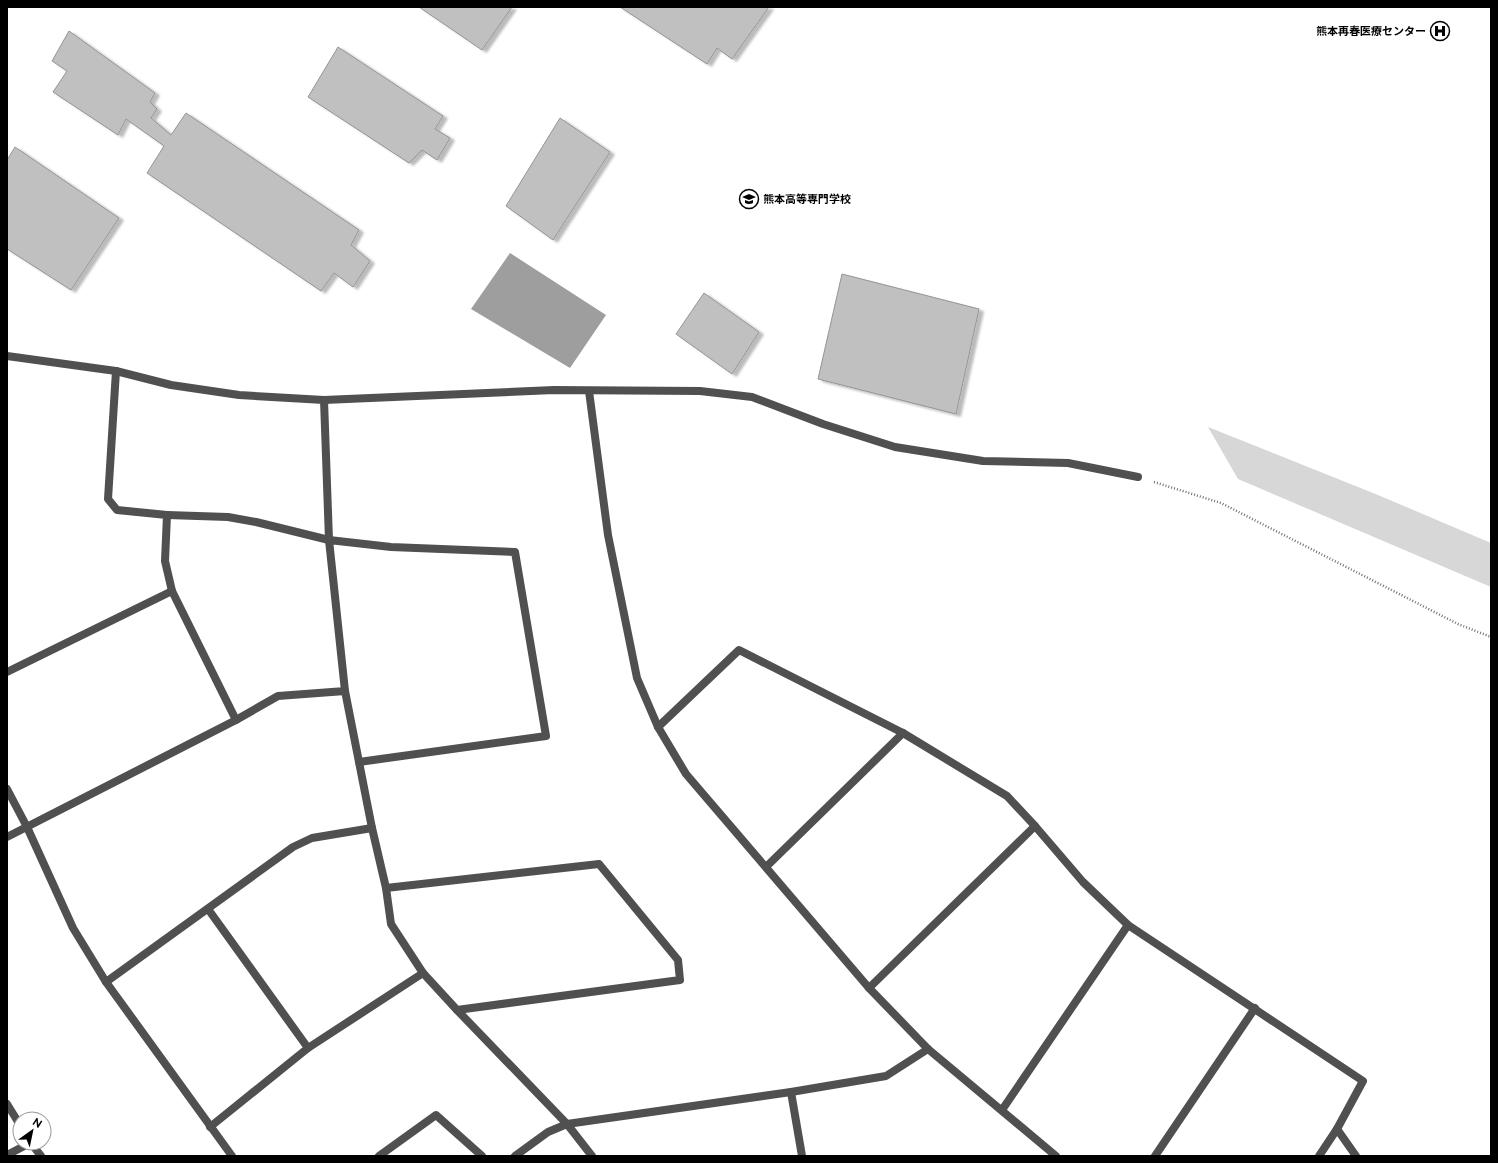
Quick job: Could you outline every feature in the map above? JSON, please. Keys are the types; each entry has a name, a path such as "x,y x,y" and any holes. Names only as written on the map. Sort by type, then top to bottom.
{"street":[{"path":"7,356 116,371 171,385 224,393 324,400 554,390 700,391 752,397 823,424 895,447 983,460 1068,463 1138,476"},
{"path":"116,371 108,499 118,510 167,515 228,517 256,522 329,540 391,546 515,552 546,736 359,762"},
{"path":"589,391 608,535 637,678 658,727 686,774 869,988 928,1049 1056,1156"},
{"path":"324,400 329,540 345,691 372,828 386,888 391,924 423,973 566,1124 592,1156"},
{"path":"167,515 165,561 172,591 236,720"},
{"path":"7,672 172,591"},
{"path":"658,727 739,650 904,733 1007,796 1083,882 1128,925 1364,1081 1337,1129 1319,1156"},
{"path":"7,837 236,720 278,696 345,691"},
{"path":"766,867 904,733"},
{"path":"7,789 27,827 73,928 106,982 232,1156"},
{"path":"869,988 1035,826"},
{"path":"106,982 293,847 312,838 372,828"},
{"path":"386,888 599,864 678,960 680,980 457,1010"},
{"path":"208,909 308,1048"},
{"path":"1002,1110 1128,925"},
{"path":"210,1127 308,1048 423,973"},
{"path":"1155,1156 1255,1008"},
{"path":"516,1156 548,1132 566,1124 791,1092 886,1076 928,1049"},
{"path":"791,1092 802,1156"},
{"path":"379,1156 436,1115 482,1156"},
{"path":"1337,1129 1356,1156"}],"path":[{"path":"1138,476 1221,503 1444,617 1491,637"}],"shaded area":[{"path":"510,253 606,315 570,368 471,309"},
{"path":"1208,427 1378,495 1491,543 1491,587 1238,479"}],"building":[{"path":"419,7 512,7 482,50"},
{"path":"620,7 769,7 732,59 717,48 707,64"},
{"path":"69,31 155,93 150,102 157,109 151,118 171,135 186,113 359,230 351,245 370,261 353,287 334,273 321,291 147,173 164,146 126,119 118,135 53,92 67,71 52,61"},
{"path":"338,47 443,116 435,129 450,138 437,160 422,150 409,163 308,97"},
{"path":"560,118 610,152 553,240 506,206"},
{"path":"15,147 119,218 71,290 7,249 7,160"},
{"path":"842,274 979,309 956,414 818,379"},
{"path":"704,293 759,332 732,374 676,334"}],"place":[{"name":"熊本再春医療センター","path":"1440,31"},
{"name":"熊本高等専門学校","path":"749,199"}]}
